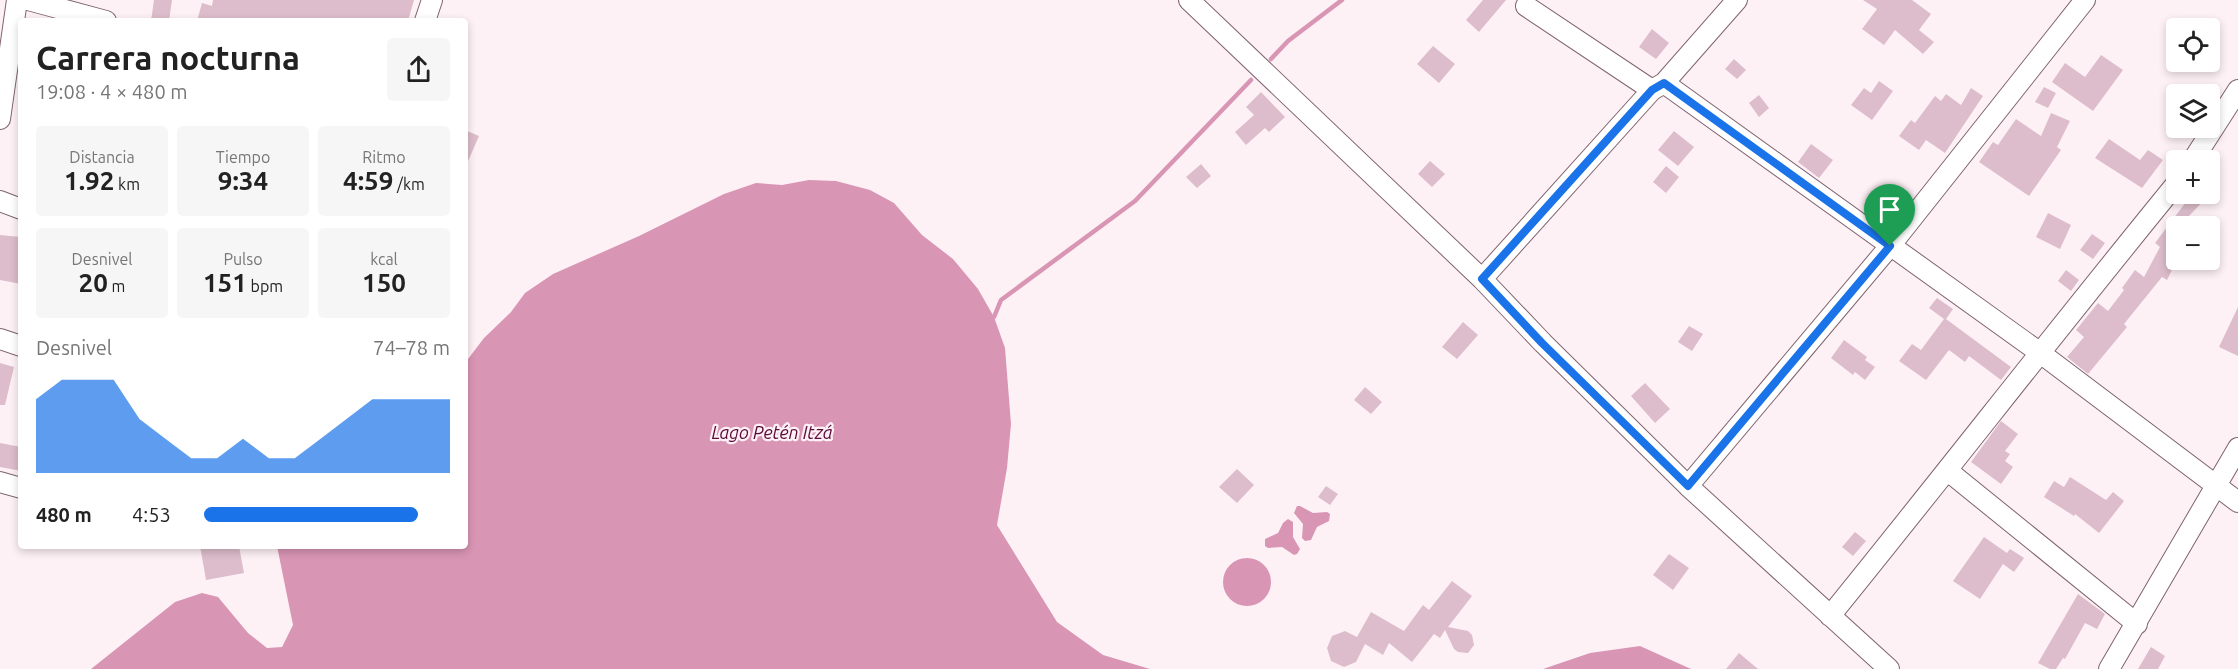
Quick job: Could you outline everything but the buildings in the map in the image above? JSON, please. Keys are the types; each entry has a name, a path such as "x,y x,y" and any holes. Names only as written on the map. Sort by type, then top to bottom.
{"street":[{"path":"0,119 17,0"},
{"path":"28,0 95,18"},
{"path":"426,18 432,0"},
{"path":"1189,0 1482,279 1542,343 1688,486 1889,669"},
{"path":"1482,279 1737,0"},
{"path":"1688,486 1890,246 2085,0"},
{"path":"1526,6 1658,86 1890,246 2039,352 2238,502"},
{"path":"2199,150 2238,90"},
{"path":"1830,616 1948,471 2039,352 2166,196"},
{"path":"0,201 18,208"},
{"path":"0,339 18,345"},
{"path":"2109,669 2238,448"},
{"path":"1948,471 2137,624"},
{"path":"0,482 18,487"}],"water":[{"name":"Lago Petén Itzá","path":"809,180 836,181 870,190 894,203 922,235 953,259 978,289 994,317 1005,348 1011,424 1007,468 997,525 1057,622 1103,655 1150,669 91,669 175,602 202,593 218,597 248,633 267,648 282,647 293,625 278,549 468,549 468,359 484,338 511,312 525,293 553,274 639,236 724,194 756,183 782,185"},
{"path":"1297,506 1313,513 1327,512 1330,514 1329,521 1317,527 1311,540 1305,541 1302,538 1303,524 1294,513"},
{"path":"1288,519 1293,522 1293,537 1300,549 1294,555 1282,547 1268,548 1265,546 1265,539 1278,533"},
{"path":"1242,558 1252,558 1264,565 1271,577 1271,587 1264,599 1252,606 1242,606 1227,595 1223,587 1223,577 1234,562"},
{"path":"1640,646 1691,669 1543,669 1590,653"}],"waterway":[{"path":"1271,59 1288,41 1342,0"},
{"path":"994,317 1001,300 1135,201 1251,80"}],"route":[{"path":"1664,83 1890,246 1688,486 1542,343 1482,279 1652,90 1664,83"}]}
